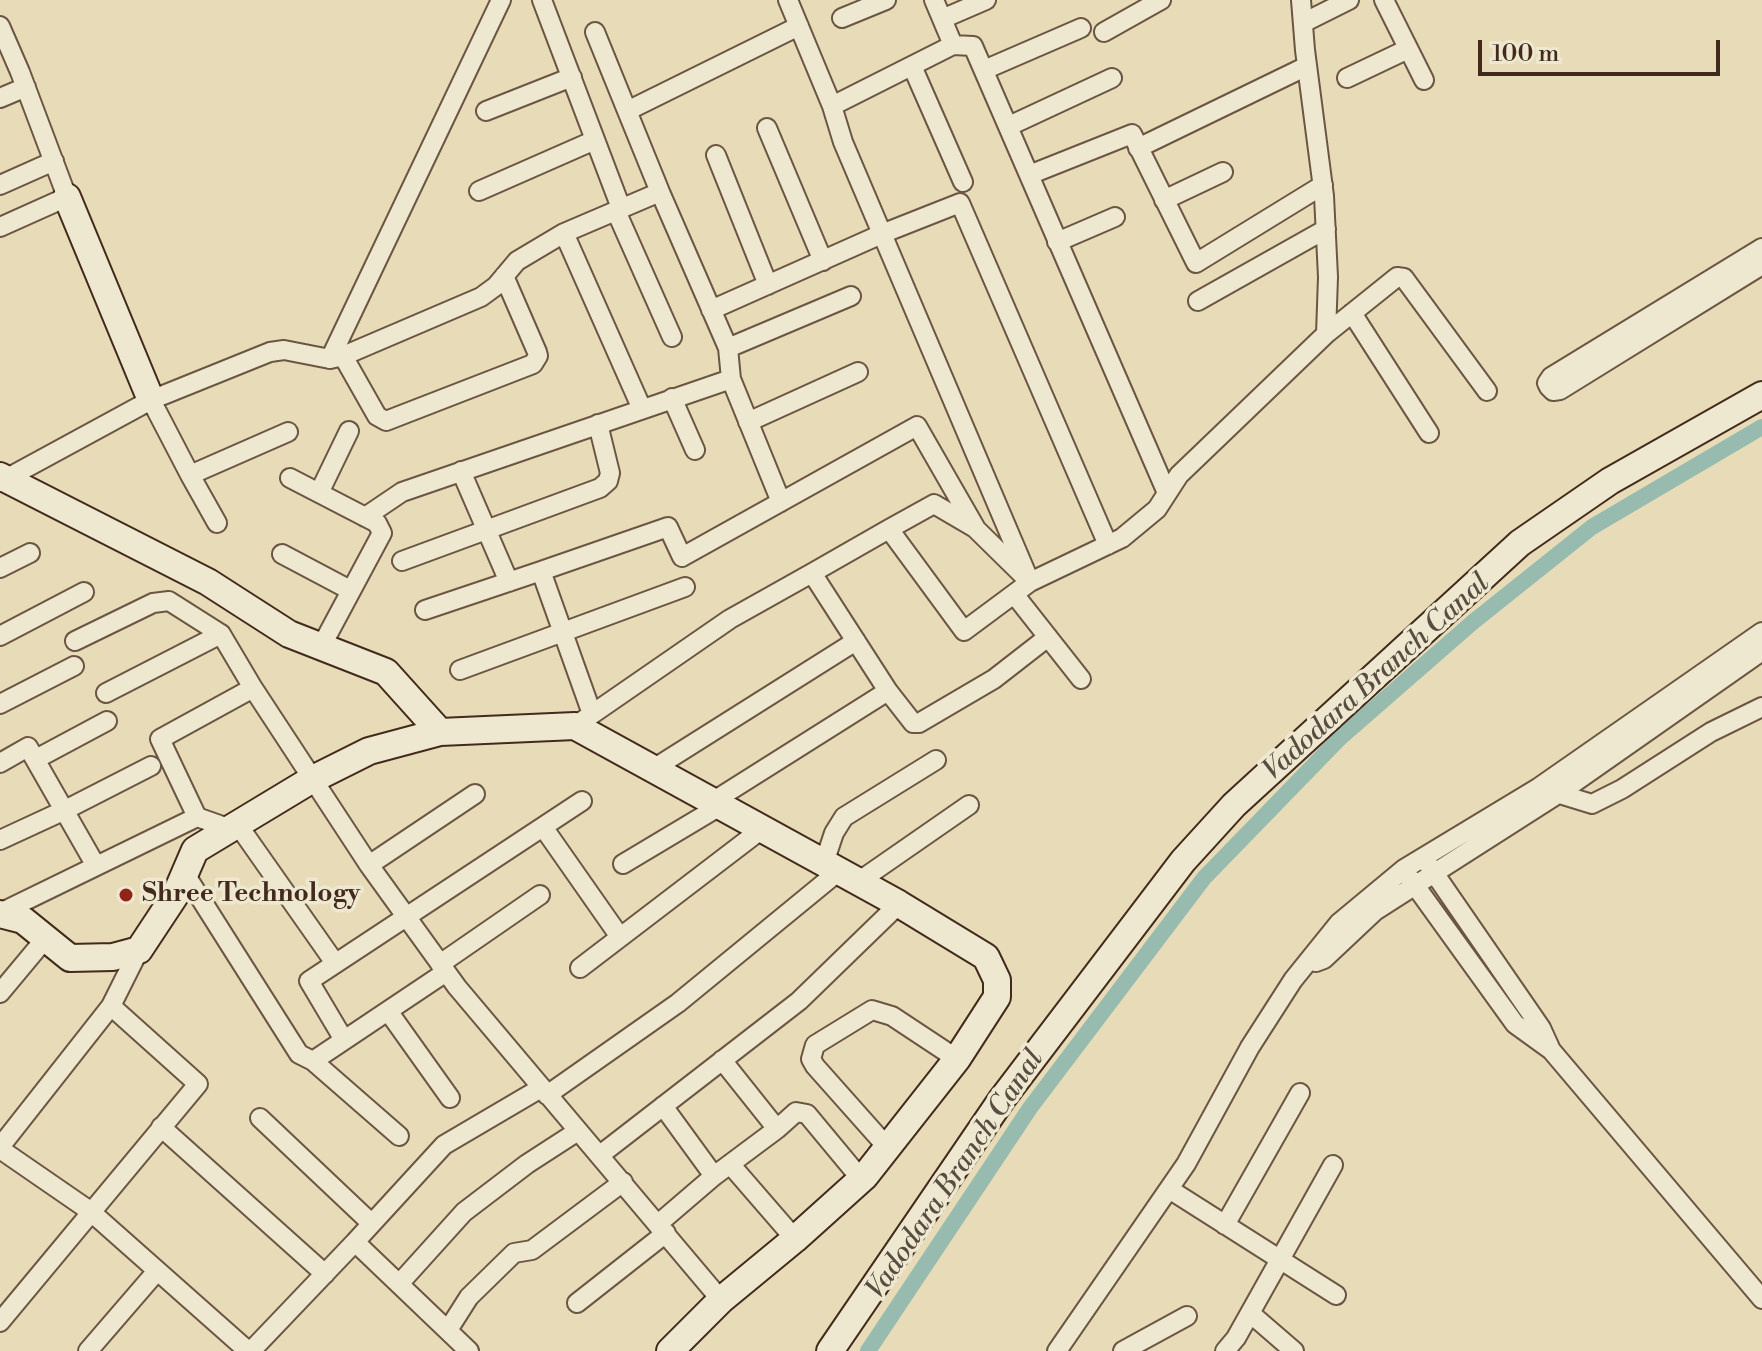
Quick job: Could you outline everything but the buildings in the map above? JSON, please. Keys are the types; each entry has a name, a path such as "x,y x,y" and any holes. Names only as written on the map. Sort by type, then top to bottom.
{"street":[{"path":"337,357 501,0"},
{"path":"542,0 618,210 672,337"},
{"path":"788,0 832,106 843,142 1030,582"},
{"path":"842,18 886,0"},
{"path":"934,0 953,45"},
{"path":"942,19 986,0"},
{"path":"1104,32 1161,0"},
{"path":"1301,0 1323,185 1328,277 1326,334"},
{"path":"1303,23 1349,0"},
{"path":"1384,0 1424,80"},
{"path":"0,26 151,400 217,523"},
{"path":"627,111 799,26"},
{"path":"984,70 1081,28"},
{"path":"595,32 728,348 731,379 781,502"},
{"path":"832,106 953,45 973,46 1167,493"},
{"path":"1347,78 1408,49"},
{"path":"912,66 963,182"},
{"path":"1138,148 1307,66"},
{"path":"486,111 572,77"},
{"path":"1009,126 1112,78"},
{"path":"0,98 26,87"},
{"path":"767,128 823,261"},
{"path":"1029,175 1132,134 1196,263 1323,185"},
{"path":"479,191 595,140"},
{"path":"716,155 768,285"},
{"path":"0,185 54,161"},
{"path":"1164,200 1223,172"},
{"path":"1,479 151,400 270,352 284,350 337,357 481,297 517,261 564,233 660,192"},
{"path":"0,227 67,197"},
{"path":"711,310 884,233 960,203 1108,545"},
{"path":"1057,242 1115,217"},
{"path":"1198,301 1326,229"},
{"path":"564,233 642,409"},
{"path":"1762,248 1551,377 1547,383 1549,387 1553,391 1560,390 1762,265"},
{"path":"337,357 377,416 386,421 533,364 537,352 504,276"},
{"path":"889,529 964,631 1030,582 1122,538 1157,509 1179,475 1326,334 1397,277 1404,278 1487,391"},
{"path":"728,348 851,296"},
{"path":"1352,313 1429,433"},
{"path":"748,422 858,372"},
{"path":"365,517 402,492 731,379"},
{"path":"830,1351 1002,1099 1183,861 1217,822 1520,543 1610,481 1762,395"},
{"path":"672,398 695,450"},
{"path":"402,561 600,488 608,481 610,473 598,424"},
{"path":"425,610 668,527 682,557 917,426 975,528"},
{"path":"319,493 349,431"},
{"path":"190,475 288,432"},
{"path":"461,471 509,582"},
{"path":"290,478 377,523 382,533 321,647"},
{"path":"1,479 18,484 208,582 289,634 386,672 440,732"},
{"path":"969,805 840,872 678,1003 544,1092 444,1145 325,1274 247,1349 90,1211 0,1148 111,1006 139,950 176,894 195,850 311,780 369,751 440,732 583,720 730,619 934,504 975,528 1030,582"},
{"path":"0,568 30,553"},
{"path":"282,554 350,590"},
{"path":"541,571 563,632 583,720 653,769 899,904 986,957 997,980 997,997 957,1059 861,1179 721,1300 670,1351"},
{"path":"812,573 888,691 913,723 919,723 994,679 1048,637"},
{"path":"460,670 685,587"},
{"path":"0,636 84,592"},
{"path":"1014,594 1081,679"},
{"path":"75,641 162,601 178,604 221,634 311,780 443,968 721,1300"},
{"path":"1057,1351 1186,1164 1250,1047 1303,969 1339,923 1404,869 1538,788 1762,632"},
{"path":"106,693 221,634"},
{"path":"653,769 856,641"},
{"path":"1303,969 1324,959 1375,911 1558,794 1762,651"},
{"path":"0,704 74,666"},
{"path":"197,817 160,739 253,688"},
{"path":"623,864 888,691"},
{"path":"1538,788 1592,804 1622,789 1711,732 1762,707"},
{"path":"36,759 107,721"},
{"path":"0,763 28,747 96,866"},
{"path":"840,872 834,833 844,817 936,760"},
{"path":"0,840 151,766"},
{"path":"369,865 475,794"},
{"path":"344,1040 309,981 582,801"},
{"path":"0,913 197,817 234,827 335,963"},
{"path":"543,827 620,937"},
{"path":"580,968 762,829"},
{"path":"1423,857 1541,1028 1551,1050"},
{"path":"1404,869 1515,1024 1551,1050 1762,1299"},
{"path":"185,874 299,1054 313,1061 399,1136"},
{"path":"313,1061 388,1011 540,895"},
{"path":"600,1155 799,1001 899,904"},
{"path":"0,913 23,920 70,958 113,957 139,950"},
{"path":"0,993 45,939"},
{"path":"0,1322 198,1084 111,1006"},
{"path":"887,1147 815,1066 811,1052 815,1045 872,1010 892,1016 957,1059"},
{"path":"388,1011 450,1098"},
{"path":"722,1060 777,1129"},
{"path":"1225,1225 1300,1093"},
{"path":"663,1106 714,1176"},
{"path":"577,1303 662,1228 714,1176 796,1112 803,1111 861,1179"},
{"path":"260,1118 371,1223"},
{"path":"161,1127 325,1274"},
{"path":"399,1284 464,1212 527,1164 578,1131"},
{"path":"730,1164 795,1239"},
{"path":"1225,1351 1236,1338 1333,1165"},
{"path":"448,1330 469,1297 514,1253 532,1250 623,1182"},
{"path":"1169,1189 1336,1295"},
{"path":"355,1242 469,1351"},
{"path":"88,1351 157,1271"},
{"path":"1250,1313 1294,1351"},
{"path":"1123,1351 1187,1316"}],"waterway":[{"name":"Vadodara Branch Canal","path":"868,1351 1030,1108 1204,878 1340,738 1473,622 1592,527 1762,427"}],"place":[{"name":"Shree Technology","path":"126,895"}]}
